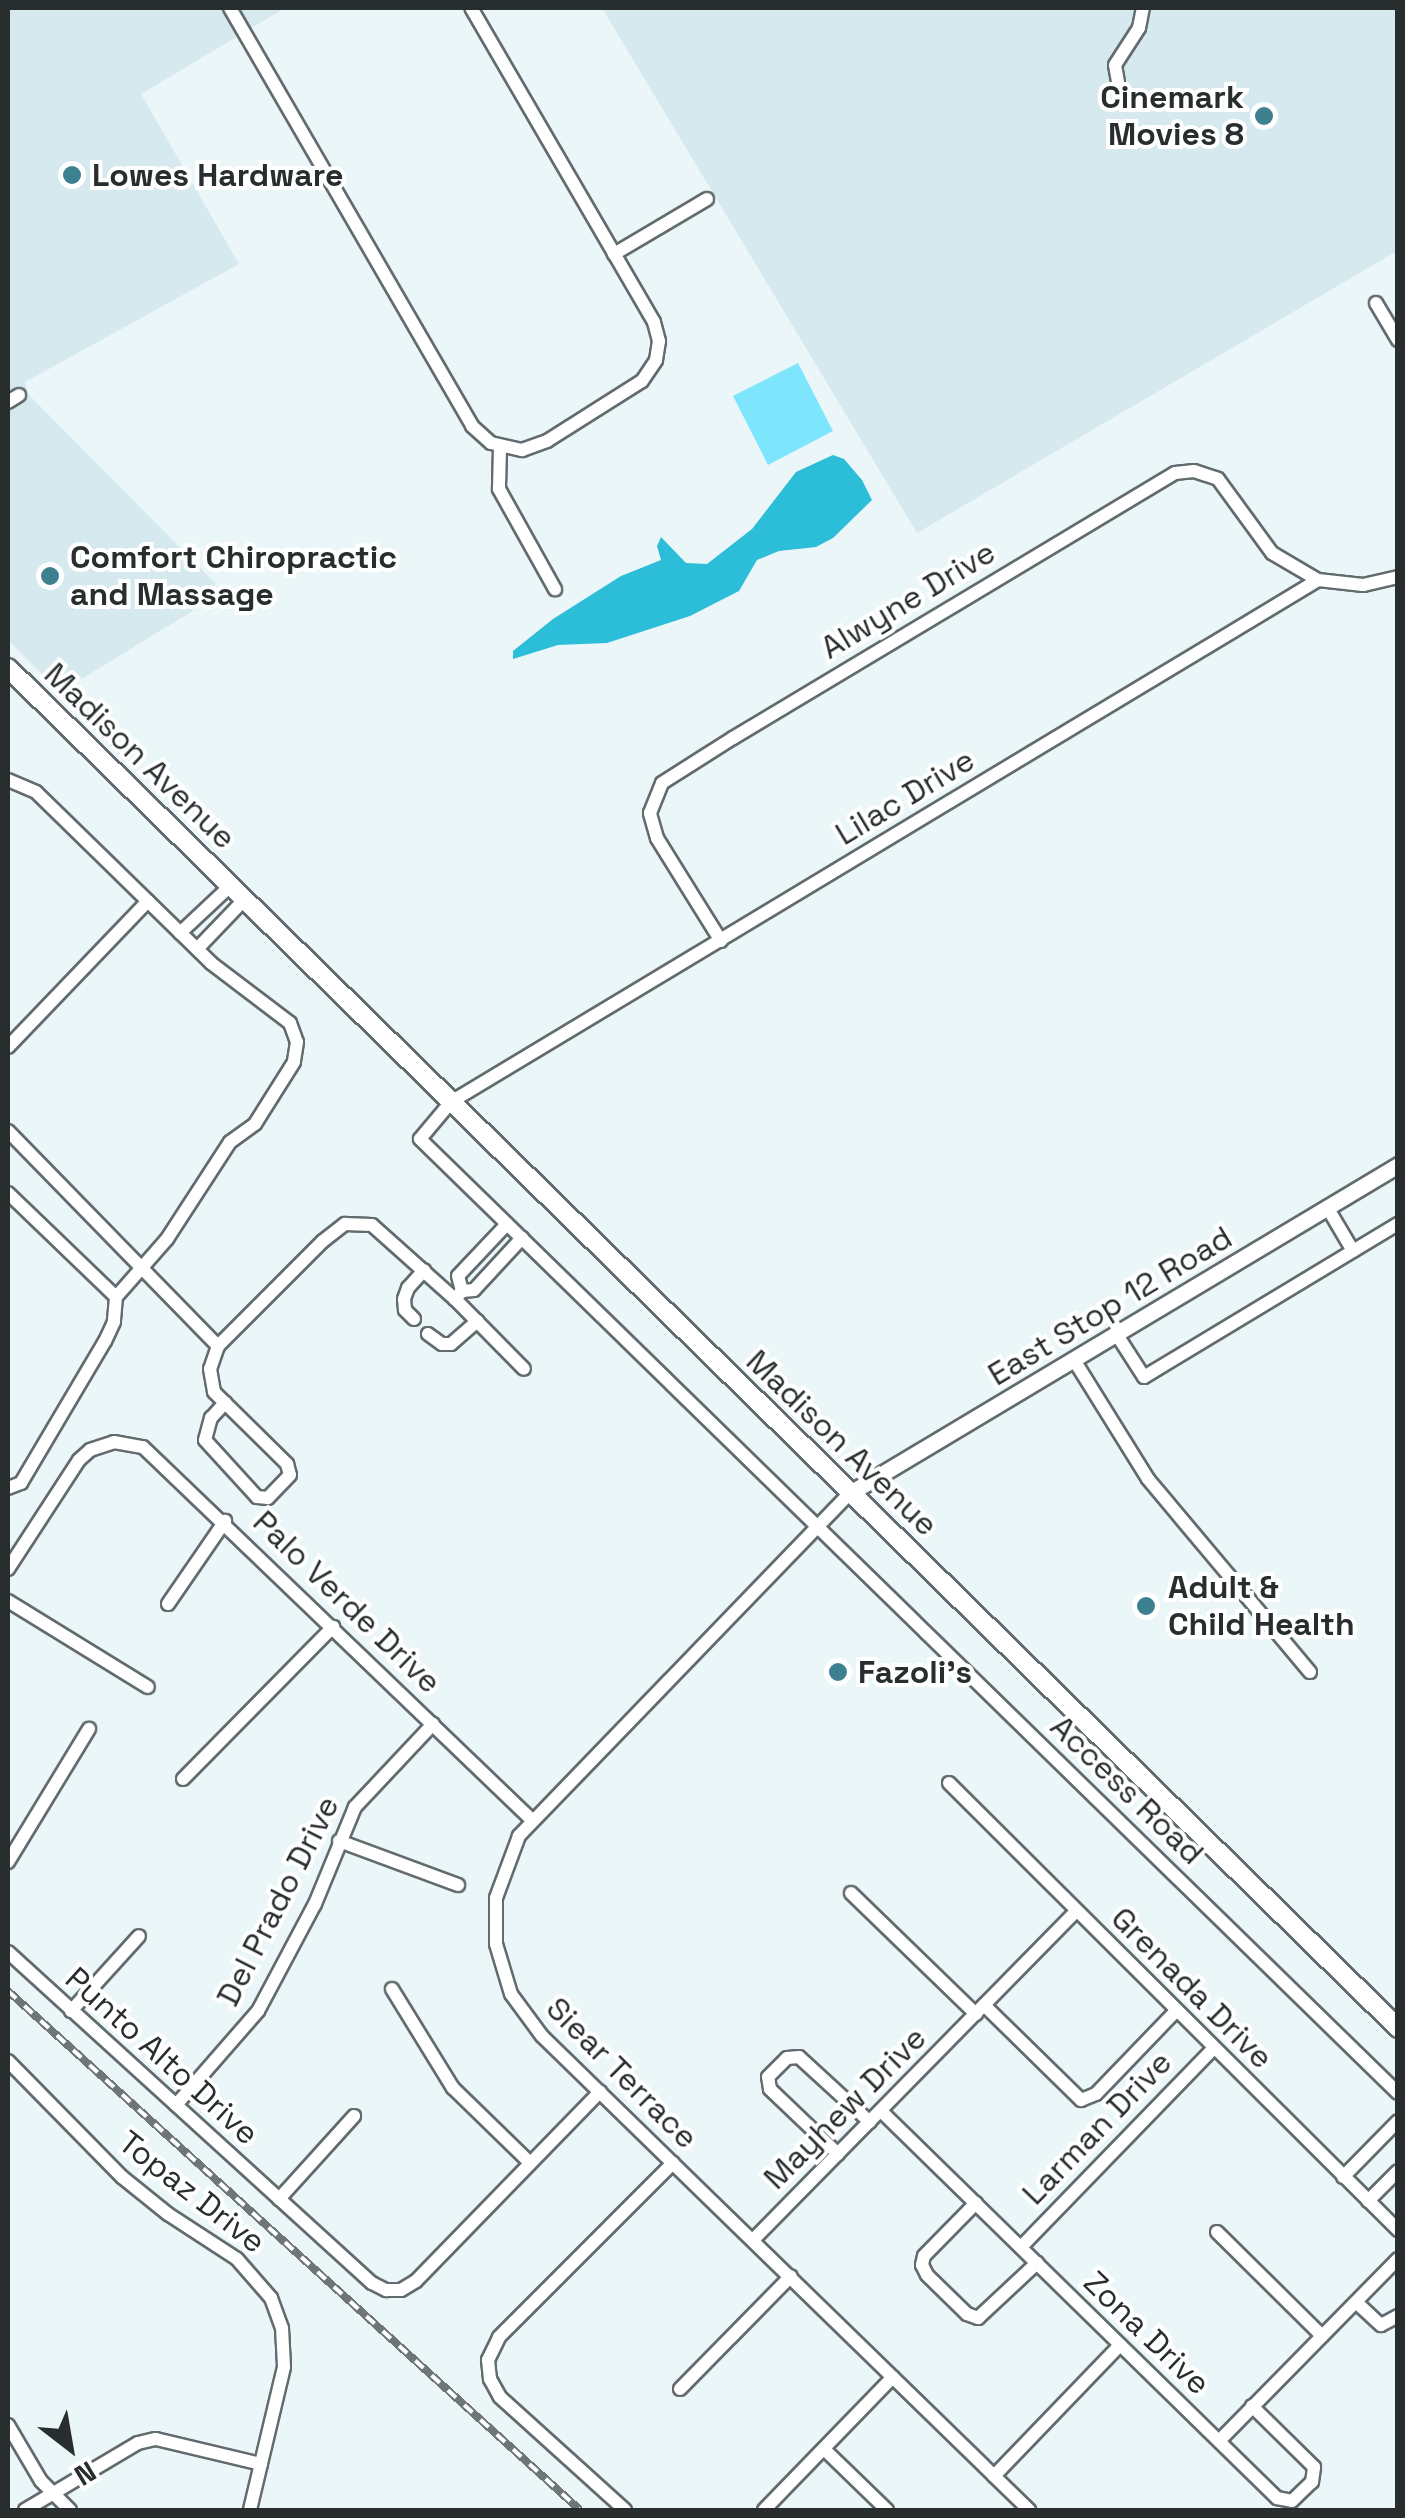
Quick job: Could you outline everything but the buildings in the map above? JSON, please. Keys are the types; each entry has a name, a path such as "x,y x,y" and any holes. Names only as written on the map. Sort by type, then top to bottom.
{"main road":[{"name":"Madison Avenue","path":"8,668 1398,2028"}],"street":[{"path":"230,8 472,426 502,448 522,450 547,441 642,381 657,356 656,326 471,8"},
{"path":"1118,82 1115,65 1139,28 1143,8"},
{"path":"614,254 707,199"},
{"path":"1376,304 1398,340"},
{"path":"502,448 499,489 555,589"},
{"name":"Alwyne Drive","path":"721,940 651,820 651,806 662,783 702,756 1175,473 1194,470 1218,479 1272,552 1318,580"},
{"path":"1318,580 1363,585 1398,577"},
{"name":"Lilac Drive","path":"507,1224 420,1139 452,1102 1318,580"},
{"path":"8,780 36,792 197,950 290,1023 296,1036 296,1054 255,1124 230,1142 167,1239 116,1297 114,1322 105,1341 20,1482 8,1488"},
{"name":"Madison Avenue","path":"180,933 230,886"},
{"path":"197,950 244,900"},
{"path":"8,1047 148,901"},
{"path":"8,1131 218,1346"},
{"name":"East Stop 12 Road","path":"850,1493 1398,1165"},
{"path":"8,1193 116,1297"},
{"path":"1326,1207 1353,1251"},
{"path":"225,1403 210,1418 205,1440 258,1497 268,1498 290,1475 287,1464 214,1392 210,1370 218,1346 324,1240 345,1224 372,1225 459,1295 477,1321 524,1369"},
{"path":"459,1295 458,1276 507,1224"},
{"name":"Access Road","path":"507,1224 1398,2093"},
{"path":"1116,1335 1144,1377 1398,1224"},
{"path":"459,1295 474,1290 522,1238"},
{"path":"414,1319 405,1310 404,1300 408,1288 424,1270"},
{"path":"428,1334 442,1344 451,1344 477,1321"},
{"path":"1074,1360 1169,1507 1310,1672"},
{"name":"Palo Verde Drive","path":"8,1570 76,1464 90,1450 114,1442 152,1451 532,1820"},
{"name":"Siear Terrace","path":"850,1493 532,1820 516,1842 500,1879 494,1924 498,1957 509,1988 530,2022 1030,2510"},
{"path":"168,1604 225,1521"},
{"path":"8,1601 148,1687"},
{"path":"183,1779 333,1626"},
{"name":"Del Prado Drive","path":"176,2106 258,2011 315,1904 338,1840 360,1800 432,1724"},
{"path":"8,1862 89,1729"},
{"name":"Grenada Drive","path":"949,1783 1398,2230"},
{"path":"338,1840 458,1885"},
{"path":"851,1893 1080,2100 1096,2094 1176,2011"},
{"name":"Mayhew Drive","path":"753,2240 1075,1912"},
{"path":"71,2011 139,1936"},
{"name":"Punto Alto Drive","path":"8,1952 372,2283 393,2291 416,2281 530,2163"},
{"path":"392,1989 453,2088 530,2163 600,2092"},
{"name":"Larman Drive","path":"1021,2247 1214,2048"},
{"path":"838,2154 768,2087 768,2076 787,2058 799,2056 870,2122"},
{"name":"Topaz Drive","path":"8,2061 122,2177 237,2259 268,2292 281,2322 285,2360 250,2510"},
{"name":"Zona Drive","path":"881,2110 1280,2500 1297,2498 1314,2478 1314,2466 1252,2406"},
{"path":"279,2200 354,2116"},
{"path":"1343,2177 1398,2121"},
{"path":"625,2510 500,2397 488,2368 498,2338 673,2162"},
{"path":"1368,2201 1398,2171"},
{"name":"Zona Drive","path":"976,2203 923,2258 922,2268 940,2288 967,2314 978,2318 1037,2263"},
{"path":"1217,2232 1322,2336"},
{"path":"1218,2441 1398,2259"},
{"path":"680,2389 790,2276"},
{"path":"1356,2302 1381,2325 1398,2316"},
{"path":"994,2476 1120,2345"},
{"path":"764,2510 893,2377"},
{"path":"8,2425 53,2494 70,2510"},
{"path":"25,2510 138,2443 156,2438 261,2464"},
{"path":"824,2448 887,2510"}],"shaded area":[{"path":"8,8 285,8 141,94 239,264 25,382 28,394 216,584 191,612 60,692 8,640"},
{"path":"602,8 1397,8 1397,251 917,533"},
{"path":"798,363 833,431 768,465 733,396"},
{"path":"833,455 844,459 862,480 872,500 833,538 816,547 779,551 757,560 739,591 690,616 607,643 558,645 513,659 513,651 553,619 621,576 661,560 657,546 661,537 686,563 707,564 752,529 796,472"}],"railway":[{"path":"8,1991 580,2510"}],"place":[{"name":"Cinemark Movies 8","path":"1264,116"},
{"name":"Lowes Hardware","path":"72,175"},
{"name":"Comfort Chiropractic and Massage","path":"50,576"},
{"name":"Adult & Child Health","path":"1146,1606"},
{"name":"Fazoli's","path":"838,1672"}]}
